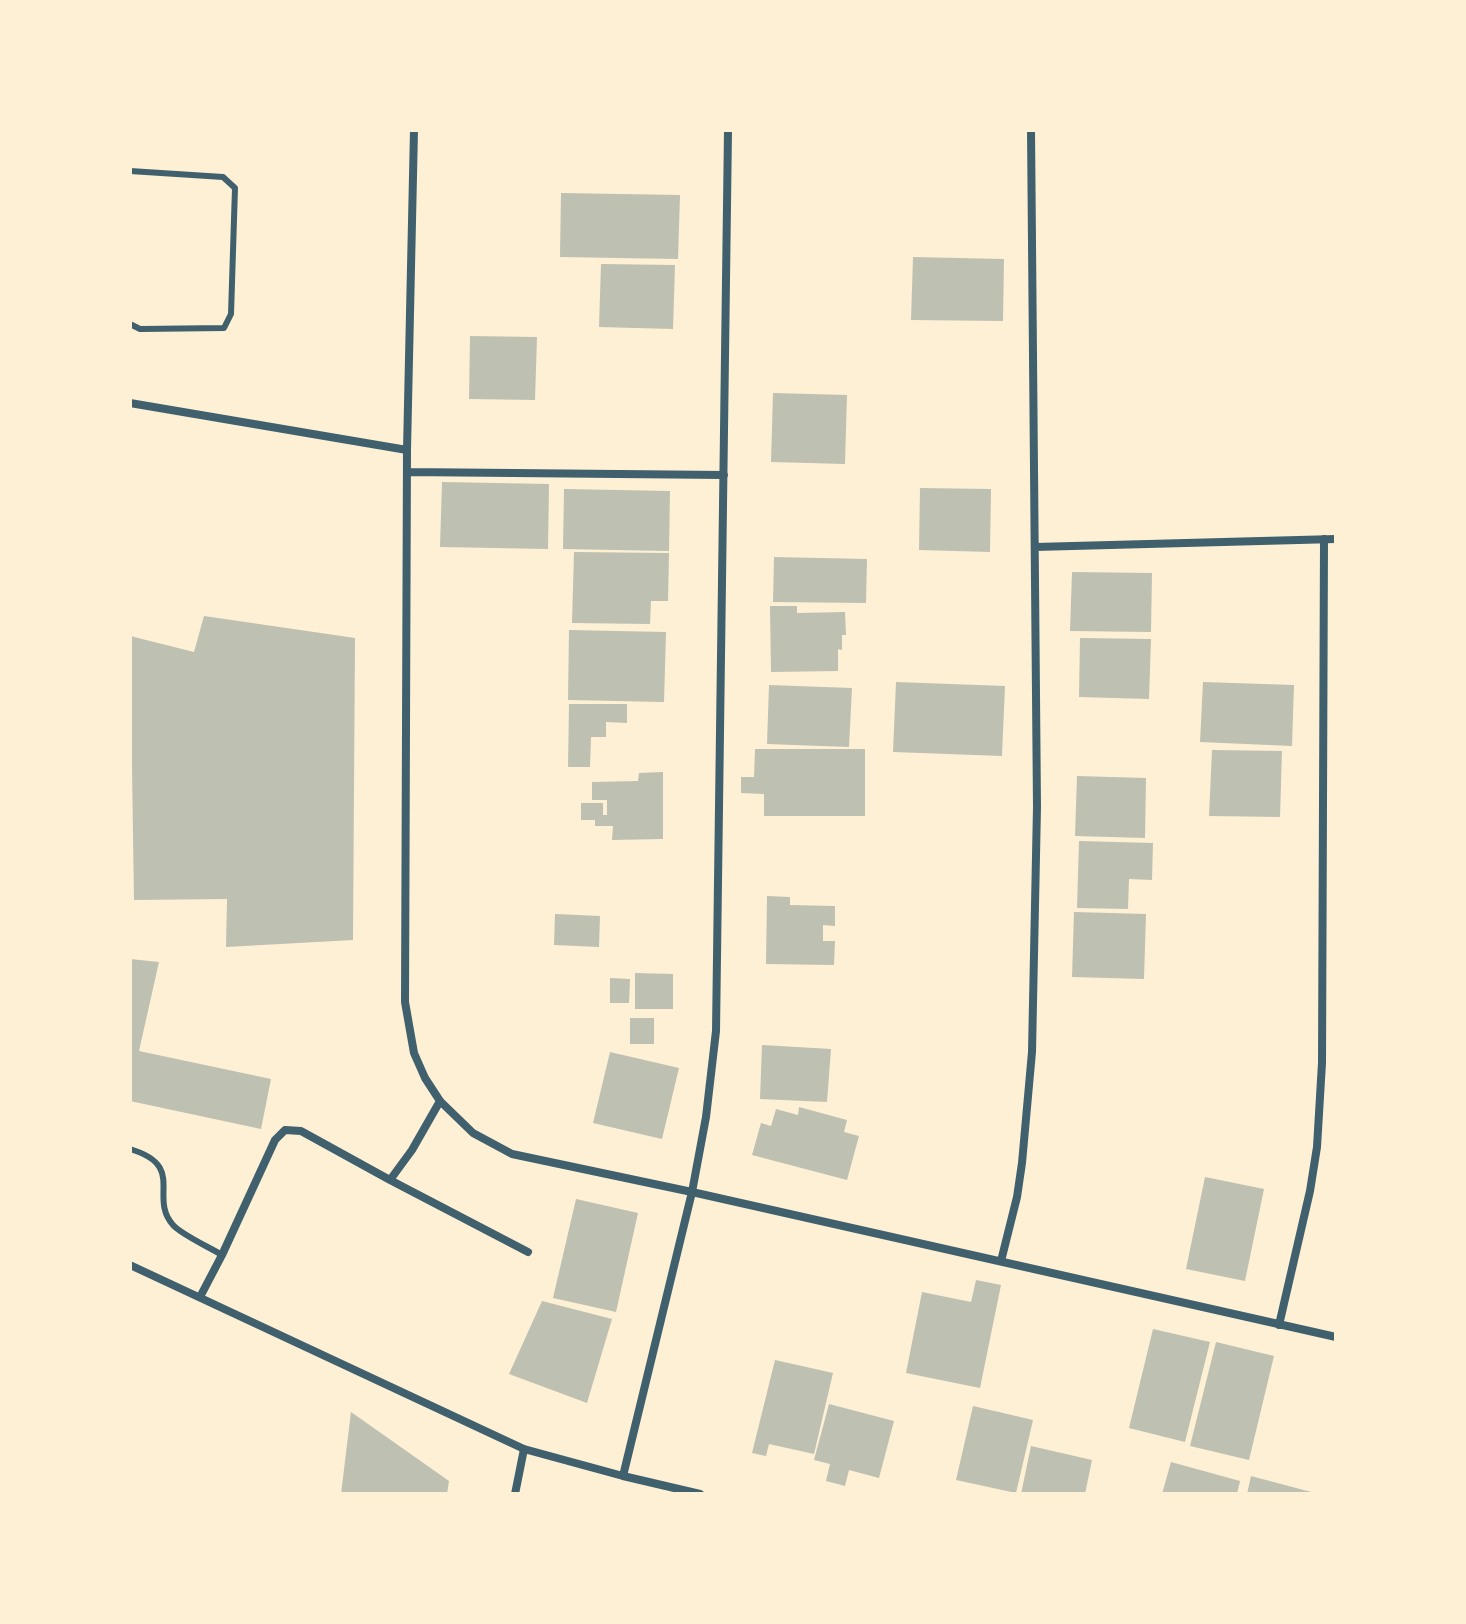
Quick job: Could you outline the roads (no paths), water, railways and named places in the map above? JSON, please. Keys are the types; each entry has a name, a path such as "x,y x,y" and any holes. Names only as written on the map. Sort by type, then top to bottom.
{"street":[{"path":"414,130 407,450 405,1002 414,1053 440,1101 473,1133 512,1154 1336,1337"},
{"path":"623,1476 692,1192 706,1117 716,1031 728,130"},
{"path":"1001,1261 1017,1197 1032,1052 1037,807 1031,130"},
{"path":"130,403 407,450"},
{"path":"407,472 724,475"},
{"path":"1279,1325 1310,1191 1318,1119 1322,1047 1324,539"},
{"path":"1035,547 1336,539"},
{"path":"390,1180 412,1150 440,1101"},
{"path":"200,1297 275,1140 285,1130 301,1131 528,1252"},
{"path":"130,1265 524,1449 700,1494"},
{"path":"515,1494 524,1449"}],"lane":[{"path":"130,171 223,177 235,188 231,314 224,328 140,329 130,324"},
{"path":"130,1149 150,1155 162,1171 166,1211 173,1225 222,1255"}]}
